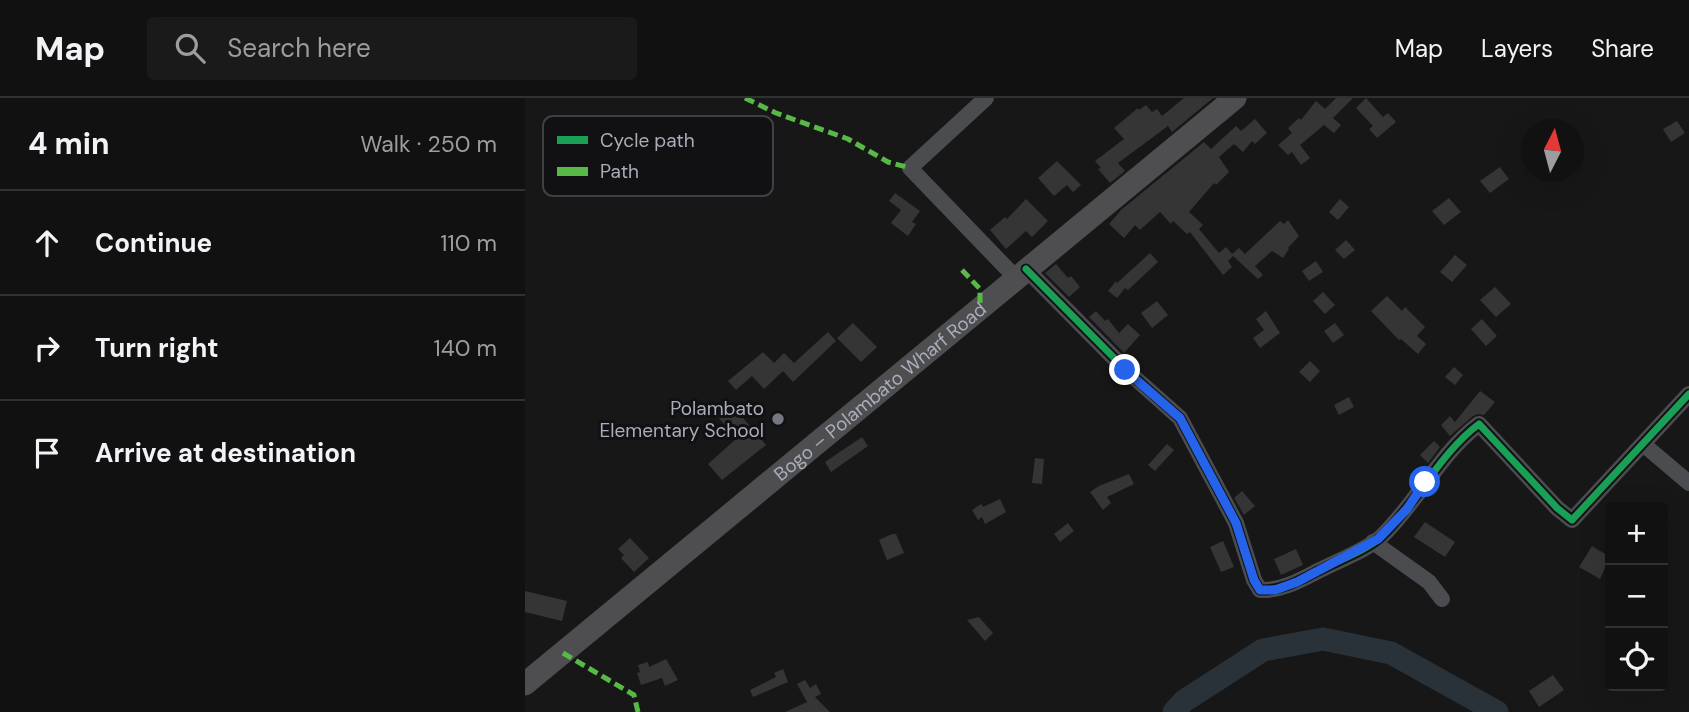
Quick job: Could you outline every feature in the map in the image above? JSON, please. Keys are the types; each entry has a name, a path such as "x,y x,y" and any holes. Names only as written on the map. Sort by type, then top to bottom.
{"highway":[{"name":"Bogo – Polambato Wharf Road","path":"525,684 1235,98"}],"street":[{"path":"986,98 910,168 1125,370 1180,418 1236,523 1254,580 1260,590 1275,590 1297,582 1373,542 1407,509 1425,482 1467,433 1479,424 1571,520 1689,394"},
{"path":"1643,444 1689,483"},
{"path":"1373,542 1429,582 1442,599"}],"building":[{"path":"1184,98 1213,98 1172,132 1168,126 1118,163 1125,171 1110,183 1095,161 1124,139 1114,128 1138,108 1139,110 1146,105 1152,112 1157,109 1162,116"},
{"path":"1336,98 1353,98 1333,118 1341,125 1334,133 1324,125 1300,145 1310,158 1301,165 1292,152 1288,155 1278,145 1292,133 1288,128 1299,118 1301,120 1316,101 1325,109"},
{"path":"1366,98 1383,117 1388,113 1396,122 1377,138 1369,129 1373,126 1356,108"},
{"path":"1255,119 1267,133 1255,144 1252,141 1243,152 1234,144 1219,157 1229,172 1216,185 1214,183 1189,212 1203,225 1199,229 1219,253 1226,247 1232,254 1239,248 1245,254 1280,221 1284,224 1288,220 1299,236 1283,258 1272,251 1255,266 1263,275 1258,279 1233,256 1228,261 1232,267 1223,275 1190,232 1187,234 1173,221 1171,224 1160,212 1140,230 1135,225 1124,238 1109,224 1121,210 1204,142 1211,149 1236,126 1241,131"},
{"path":"1677,121 1685,133 1671,142 1663,129"},
{"path":"1057,161 1081,185 1073,192 1067,185 1054,196 1038,178"},
{"path":"1500,167 1509,179 1490,193 1480,181"},
{"path":"895,193 920,211 912,222 916,224 908,236 891,223 901,210 889,201"},
{"path":"1449,198 1461,212 1444,225 1432,211"},
{"path":"1026,199 1048,221 1032,237 1026,231 1006,249 990,230 1005,217 1007,219"},
{"path":"1340,199 1349,207 1338,220 1329,212"},
{"path":"1346,240 1355,250 1344,259 1335,250"},
{"path":"1150,253 1158,262 1128,290 1125,288 1117,298 1108,291 1116,281 1117,283"},
{"path":"1455,255 1467,265 1452,282 1440,272"},
{"path":"1316,261 1323,272 1309,281 1302,271"},
{"path":"1056,264 1080,287 1069,297 1045,273"},
{"path":"1495,287 1511,304 1496,317 1480,300"},
{"path":"1323,292 1335,305 1325,314 1313,301"},
{"path":"1387,296 1402,311 1405,307 1425,327 1417,336 1426,344 1418,354 1399,340 1371,311"},
{"path":"1157,301 1168,315 1152,328 1141,313"},
{"path":"1096,311 1105,321 1108,319 1119,333 1128,324 1140,335 1124,353 1089,317"},
{"path":"1266,311 1280,333 1260,348 1253,338 1264,330 1256,319"},
{"path":"1482,319 1497,336 1486,346 1471,329"},
{"path":"853,323 877,347 861,362 837,338"},
{"path":"1335,323 1344,335 1333,343 1324,331"},
{"path":"828,332 836,341 793,382 783,371 764,389 752,376 736,390 728,381 763,352 774,363 784,353 794,363"},
{"path":"1310,361 1320,371 1310,382 1299,372"},
{"path":"1454,367 1463,375 1455,385 1445,377"},
{"path":"1480,391 1495,402 1484,415 1473,416 1450,436 1441,425 1450,416 1455,422"},
{"path":"1349,397 1354,407 1339,415 1334,405"},
{"path":"727,399 766,445 722,480 708,464 736,439 714,412"},
{"path":"862,437 868,446 831,472 825,462"},
{"path":"1434,441 1440,447 1428,463 1420,455"},
{"path":"1167,444 1174,450 1155,471 1148,465"},
{"path":"1035,458 1044,459 1042,484 1032,483"},
{"path":"1129,474 1134,484 1107,497 1111,503 1103,510 1090,492"},
{"path":"1242,491 1255,506 1244,515 1234,498"},
{"path":"1000,499 1006,512 985,524 982,517 978,520 972,510 981,504 983,507"},
{"path":"1425,522 1455,542 1445,557 1414,537"},
{"path":"1068,523 1074,531 1060,542 1054,534"},
{"path":"896,534 904,553 887,560 879,540"},
{"path":"630,538 649,558 634,572 621,558 624,555 618,549"},
{"path":"1223,541 1234,567 1221,572 1210,547"},
{"path":"1592,546 1605,554 1605,568 1600,579 1579,567"},
{"path":"1296,549 1303,565 1281,575 1274,559"},
{"path":"525,591 567,601 562,621 525,612"},
{"path":"979,617 993,633 985,641 967,620"},
{"path":"666,659 678,680 665,686 662,678 641,685 637,673 640,672 638,665 648,662 649,667"},
{"path":"783,669 788,682 753,697 750,690 776,677 774,673"},
{"path":"1553,675 1564,690 1539,707 1529,691"},
{"path":"805,680 810,688 816,684 821,694 815,697 830,712 785,712 807,702 797,684"}],"waterway":[{"path":"1174,712 1184,701 1263,650 1323,639 1391,653 1497,712"}],"marked path":[{"path":"745,98 776,113 848,139 888,162 910,168"},
{"path":"962,270 980,289 980,306"},
{"path":"563,653 634,695 638,712"}],"cycle path":[{"path":"1026,269 1126,370 1180,418 1236,523 1254,580 1260,590 1291,584 1375,542 1394,524 1452,450 1479,424 1557,508 1572,520 1689,394"}],"place":[{"name":"Polambato Elementary School","path":"778,419"}],"route":[{"path":"1125,370 1180,418 1236,523 1254,580 1260,590 1275,590 1297,582 1378,539 1407,509 1425,482"}]}
